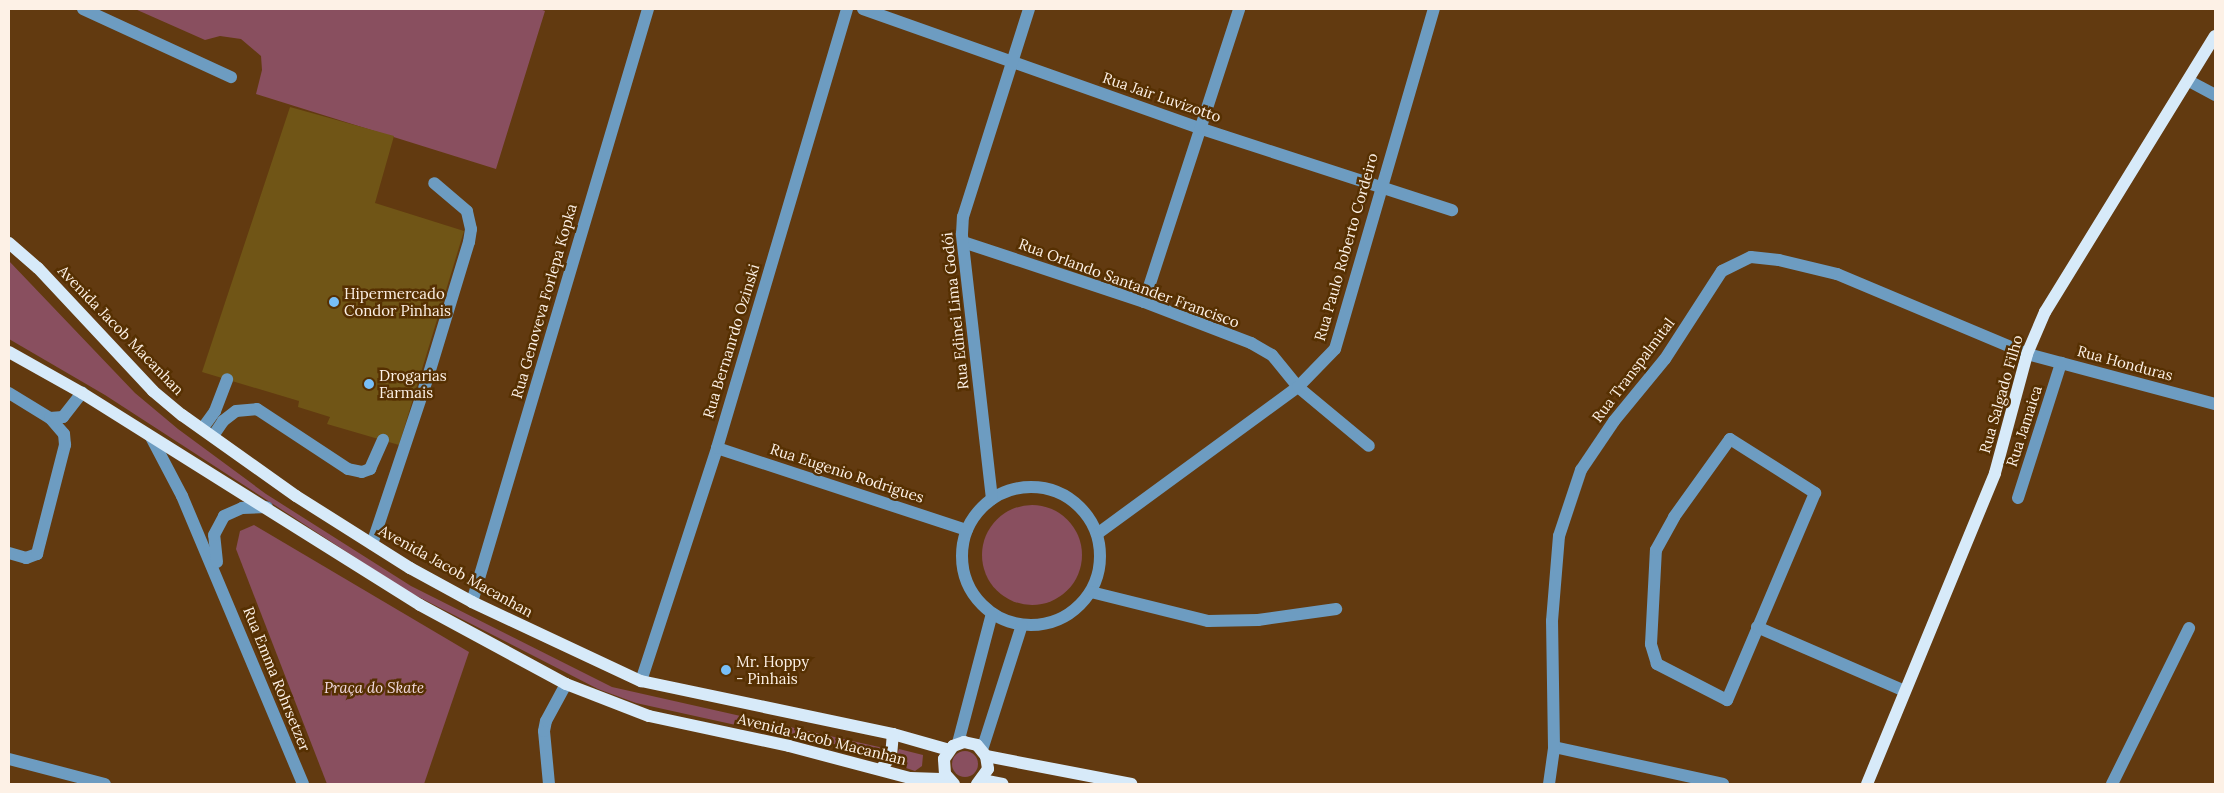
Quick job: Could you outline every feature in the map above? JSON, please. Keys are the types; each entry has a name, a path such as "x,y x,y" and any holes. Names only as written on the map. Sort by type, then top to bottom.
{"main road":[{"name":"Rua Salgado Filho","path":"1867,784 1995,473 2027,354 2045,312 2215,36"},
{"name":"Avenida Jacob Macanhan","path":"9,243 38,268 153,391 202,429 296,496 372,544 472,602 641,681 954,746 971,743 984,753"},
{"name":"Avenida Jacob Macanhan","path":"9,352 82,393 267,507 412,601 566,684 649,716 881,769 910,778 951,781"},
{"path":"881,769 891,756 892,734"},
{"path":"951,781 943,764 954,746"},
{"path":"1003,784 980,782 988,769 984,753 1131,784"}],"street":[{"path":"83,9 231,77"},
{"name":"Rua Genoveva Forlepa Kopka","path":"472,602 648,9"},
{"name":"Rua Bernanrdo Ozinski","path":"641,681 717,448 847,9"},
{"name":"Rua Jair Luvizotto","path":"862,9 1202,129 1452,210"},
{"name":"Rua Edinei Lima Godói","path":"992,499 963,242 963,216 1029,9"},
{"path":"1144,302 1202,129 1239,9"},
{"name":"Rua Paulo Roberto Cordeiro","path":"1097,534 1298,387 1335,349 1434,9"},
{"path":"2189,81 2215,95"},
{"path":"372,544 427,380 469,242 471,229 467,211 434,183"},
{"name":"Rua Orlando Santander Francisco","path":"963,242 1144,302 1272,355 1298,387 1369,446"},
{"name":"Rua Transpalmital","path":"1549,784 1554,747 1552,621 1559,536 1581,470 1614,421 1665,359 1722,271 1751,257 1779,260 1837,274 2027,354"},
{"name":"Rua Honduras","path":"2027,354 2215,404"},
{"name":"Rua Jamaica","path":"2018,498 2061,363"},
{"path":"202,429 216,411 227,379"},
{"path":"50,418 63,417 82,393"},
{"path":"9,394 50,418 64,434 65,445 37,554 26,558 9,553"},
{"path":"213,436 223,421 236,411 257,409 348,469 362,472 370,469 382,440"},
{"name":"Rua Emma Rohrsetzer","path":"151,437 182,496 222,586 303,784"},
{"path":"1730,439 1815,493 1758,626 1727,700 1657,664 1652,644 1656,550 1674,517 1730,439"},
{"name":"Rua Eugenio Rodrigues","path":"717,448 967,530"},
{"path":"1022,487 1054,490 1079,505 1097,534 1100,567 1091,592 1078,608 1061,619 1042,625 1022,625 992,613 974,595 965,576 962,553 967,530 978,513 992,499 1022,487"},
{"name":"Rua Emma Rohrsetzer","path":"222,586 214,547 218,524 233,510 267,507"},
{"path":"1091,592 1208,621 1258,620 1336,609"},
{"path":"954,746 992,613"},
{"path":"984,753 1022,625"},
{"path":"1758,626 1905,691"},
{"path":"2112,784 2189,628"},
{"path":"549,784 544,731 546,721 566,684"},
{"path":"1554,747 1723,784"},
{"path":"9,759 105,784"},
{"path":"934,784 951,781"}],"green space":[{"path":"135,9 540,9 545,11 496,169 256,94 262,70 261,56 241,39 220,36 205,40"},
{"path":"9,261 135,393 178,429 266,494 411,586 612,687 879,747 884,750 884,754 877,756 794,733 786,736 636,703 598,689 407,591 105,395 9,339"},
{"path":"1032,505 1051,509 1067,520 1078,536 1082,555 1078,574 1067,590 1051,601 1032,605 1013,601 997,590 986,574 982,555 986,536 997,520 1013,509"},
{"name":"Praça do Skate","path":"254,525 469,652 424,784 327,784 236,549 240,531"},
{"path":"899,749 923,755 922,766 915,771 894,764"},
{"path":"965,751 974,755 978,764 974,773 965,777 956,773 952,764 956,755"}],"building":[{"name":"Hipermercado Condor Pinhais","path":"290,107 394,136 375,203 464,231 399,445 327,424 330,417 298,407 299,401 202,372"}],"place":[{"name":"Hipermercado Condor Pinhais","path":"334,302"},
{"name":"Drogarias Farmais","path":"369,384"},
{"name":"Mr. Hoppy - Pinhais","path":"726,670"}]}
